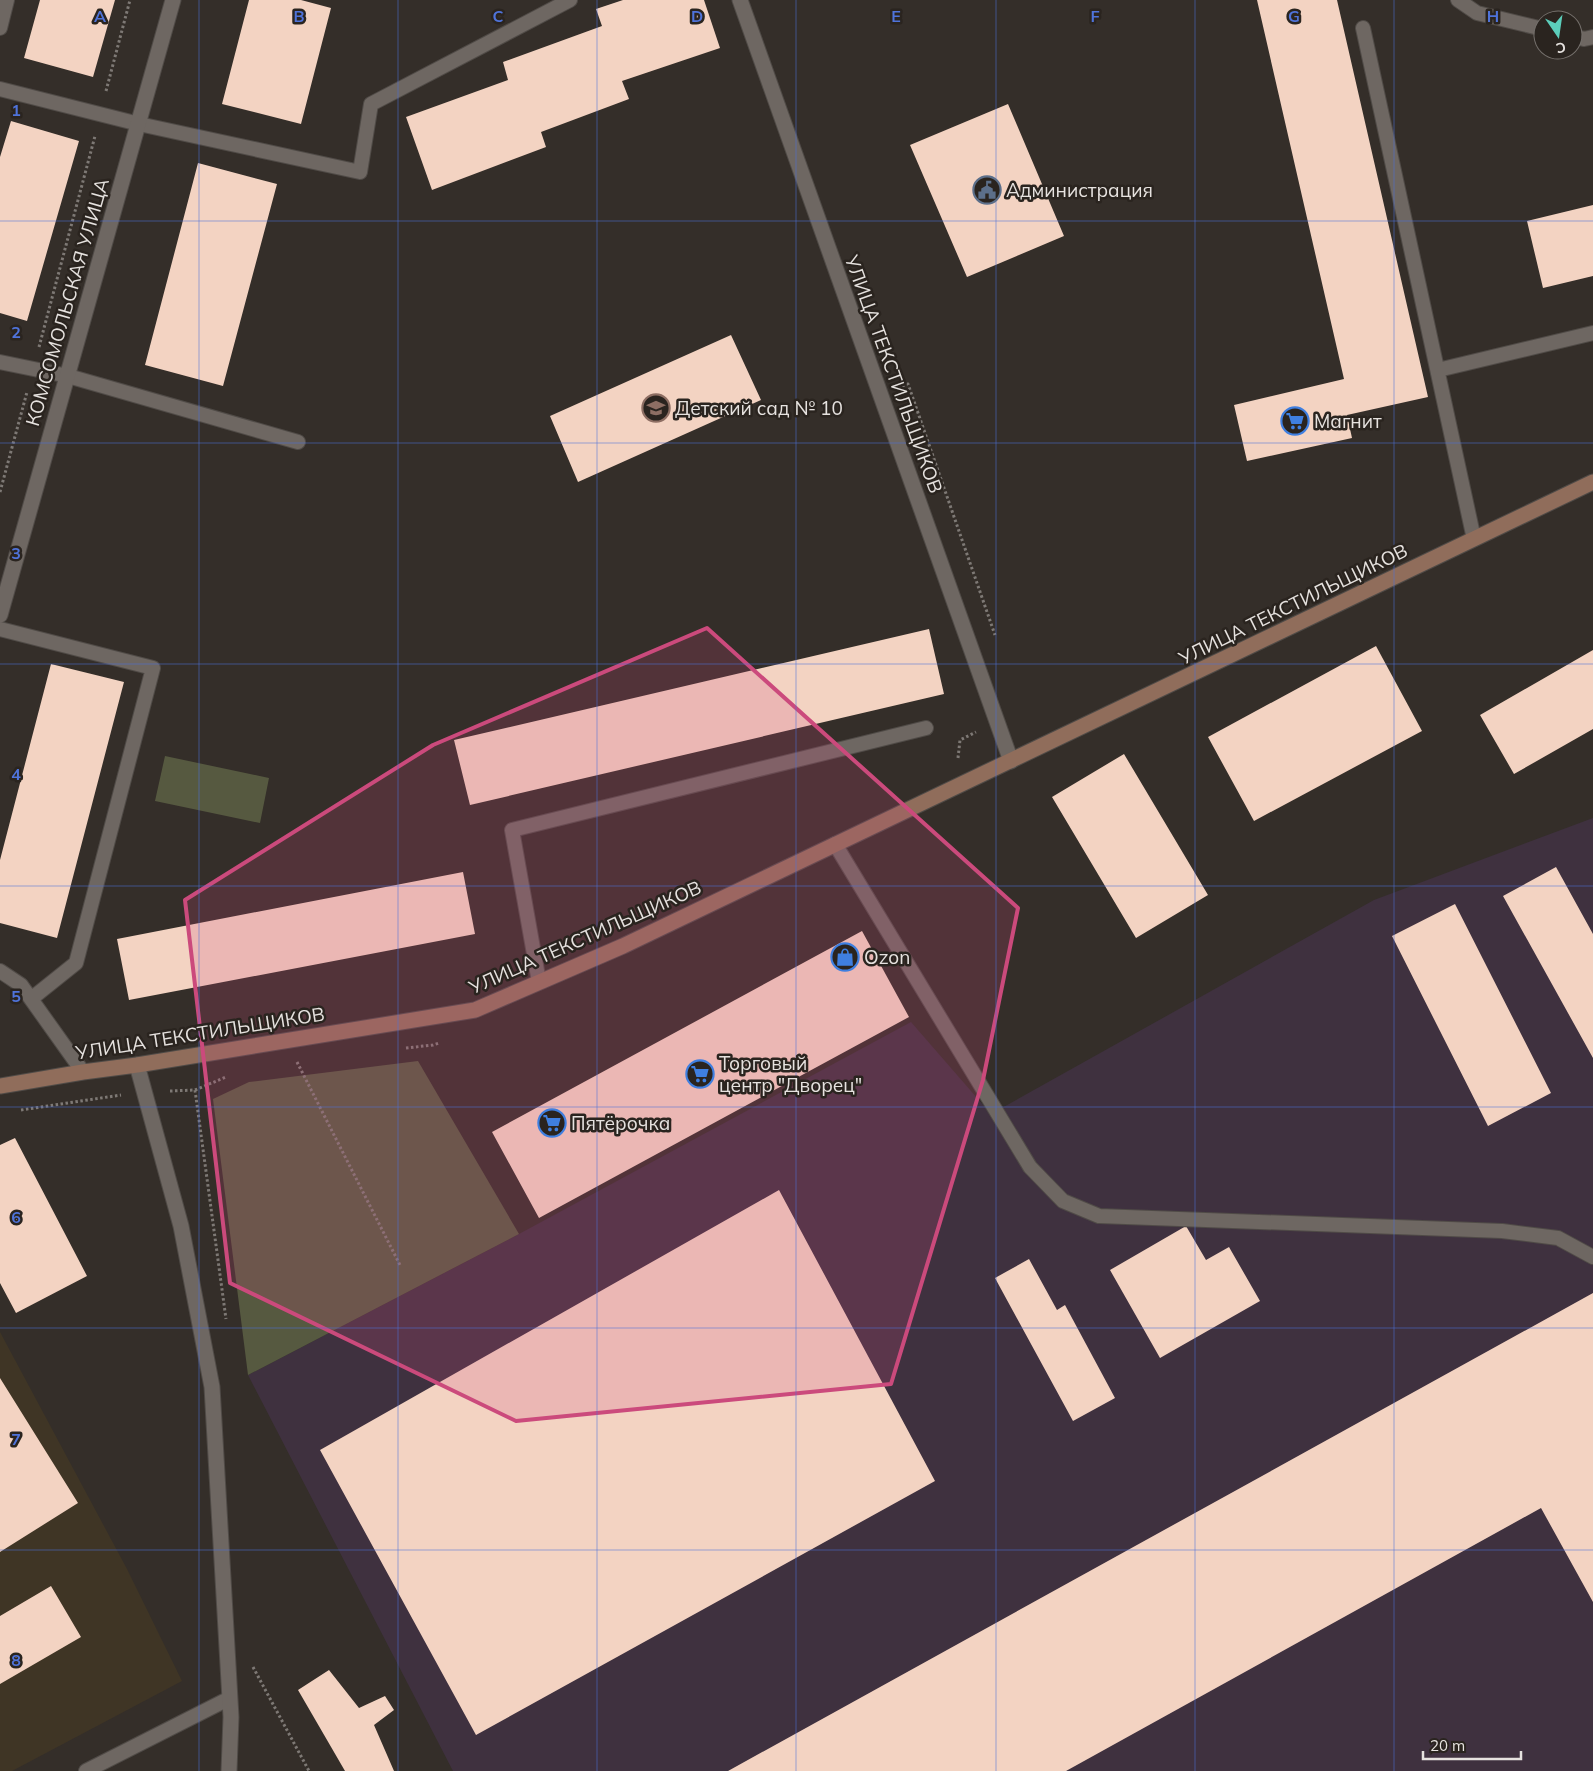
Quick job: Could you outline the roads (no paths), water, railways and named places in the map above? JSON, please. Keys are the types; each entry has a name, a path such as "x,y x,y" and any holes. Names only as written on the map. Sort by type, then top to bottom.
{"street":[{"name":"КОМСОМОЛЬСКАЯ УЛИЦА","path":"0,615 173,0"},
{"name":"УЛИЦА ТЕКСТИЛЬЩИКОВ","path":"740,0 1011,761"},
{"name":"УЛИЦА ТЕКСТИЛЬЩИКОВ","path":"0,1086 475,1010 623,946 1593,482"},
{"path":"137,1065 181,1226 212,1387 231,1718 229,1771"}],"lane":[{"path":"0,28 7,0"},
{"path":"0,89 138,124 360,172 371,104 570,0"},
{"path":"1458,0 1477,13 1533,27"},
{"path":"1363,28 1474,539"},
{"path":"1438,370 1593,333"},
{"path":"0,362 68,376 298,442"},
{"path":"0,629 153,668 76,963 31,999"},
{"path":"540,982 512,830 926,728"},
{"path":"835,844 1030,1167 1063,1201 1099,1216 1502,1231 1558,1238 1593,1257"},
{"path":"0,971 21,985 83,1072"},
{"path":"86,1771 230,1698"}],"place":[{"name":"Администрация","path":"987,190"},
{"name":"Детский сад № 10","path":"656,408"},
{"name":"Магнит","path":"1295,421"},
{"name":"Ozon","path":"845,957"},
{"name":"Торговый центр \"Дворец\"","path":"700,1074"},
{"name":"Пятёрочка","path":"552,1123"}]}
